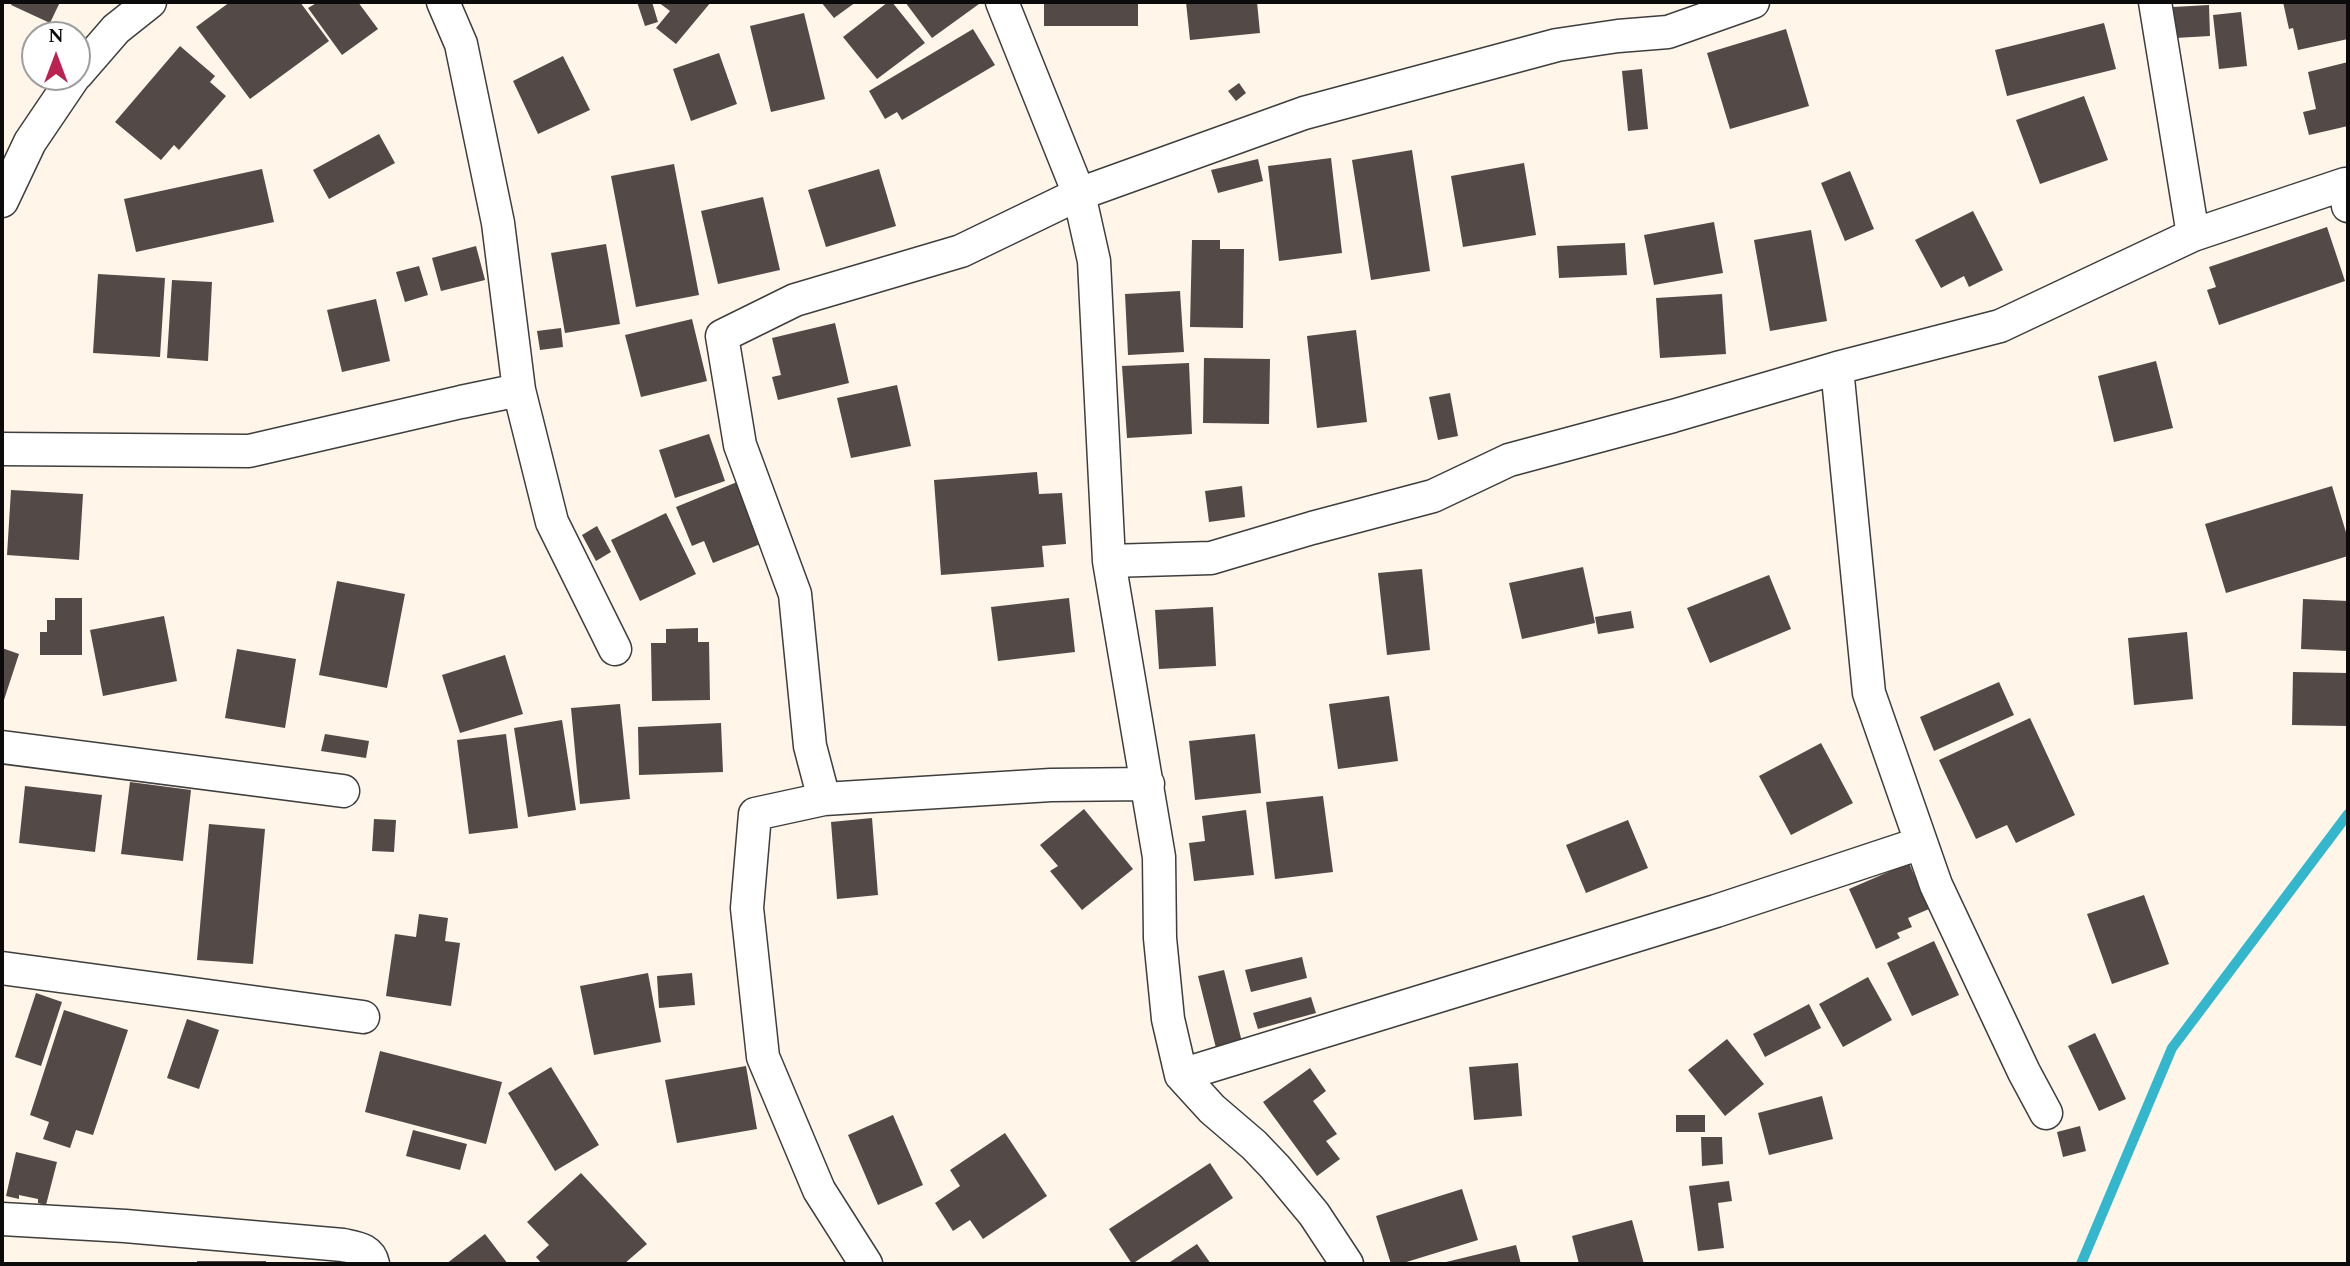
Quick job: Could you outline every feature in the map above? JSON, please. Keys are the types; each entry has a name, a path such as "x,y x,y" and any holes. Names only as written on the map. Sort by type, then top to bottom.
{"street":[{"path":"91,58 116,29 150,2"},
{"path":"443,2 461,44 498,223 519,390 552,522 615,649"},
{"path":"1002,2 1079,194 1094,261 1109,561 1159,857 1160,939 1168,1019 1181,1075 1212,1109 1254,1144 1275,1167 1314,1214 1347,1264"},
{"path":"824,799 810,746 795,594 740,445 722,336 795,300 961,251 1079,194 1304,113 1557,45 1668,32 1753,2"},
{"path":"2155,2 2193,235"},
{"path":"2,201 30,142 65,91"},
{"path":"1109,561 1212,558 1433,496 1509,460 1674,416 1837,368 2000,326 2193,235 2345,184 2348,206"},
{"path":"1837,368 1869,693 1936,885 2046,1113"},
{"path":"2,449 249,451 519,390"},
{"path":"2,747 344,791"},
{"path":"866,1264 819,1190 763,1057 747,908 755,814 824,799 1052,785 1148,784"},
{"path":"1181,1075 1716,911 1921,843"},
{"path":"2,968 363,1017"},
{"path":"2,1219 125,1226 344,1245 363,1249 372,1257 373,1264"}],"building":[{"path":"12,2 60,2 51,21 11,5"},
{"path":"230,2 300,2 329,41 250,99 196,27"},
{"path":"318,2 358,2 378,29 342,55 308,8"},
{"path":"637,2 652,2 658,22 645,26"},
{"path":"658,2 711,2 676,44 656,28 670,11"},
{"path":"821,2 856,2 834,18"},
{"path":"888,2 892,2 925,43 877,79 843,37"},
{"path":"905,2 978,2 979,4 932,38"},
{"path":"1044,2 1138,2 1138,26 1044,26"},
{"path":"1186,2 1257,2 1260,33 1190,40"},
{"path":"2283,2 2348,2 2348,39 2298,50 2293,28 2289,29"},
{"path":"2209,5 2210,36 2175,38 2173,7"},
{"path":"2241,12 2247,66 2219,69 2213,15"},
{"path":"804,13 825,99 771,112 750,26"},
{"path":"2104,23 2116,69 2007,96 1995,50"},
{"path":"973,29 995,65 902,120 897,112 885,119 869,91"},
{"path":"1786,29 1809,106 1730,129 1707,53"},
{"path":"180,46 215,76 210,82 226,96 179,150 174,145 161,160 115,122"},
{"path":"719,53 737,104 691,121 673,69"},
{"path":"563,56 590,110 538,134 513,81"},
{"path":"2348,62 2348,126 2309,135 2303,112 2316,109 2308,72"},
{"path":"1642,69 1648,129 1628,131 1622,71"},
{"path":"1239,83 1246,93 1236,101 1228,91"},
{"path":"2084,96 2108,160 2040,184 2016,120"},
{"path":"379,134 395,163 329,199 313,170"},
{"path":"1412,150 1430,271 1371,280 1352,160"},
{"path":"1331,158 1342,253 1279,261 1268,166"},
{"path":"1258,159 1263,181 1218,193 1211,170"},
{"path":"1524,163 1536,235 1463,247 1451,176"},
{"path":"674,164 699,295 636,307 611,176"},
{"path":"262,169 274,222 136,252 124,199"},
{"path":"879,169 896,226 826,247 808,190"},
{"path":"1850,171 1874,229 1845,241 1821,183"},
{"path":"763,197 780,270 718,284 701,211"},
{"path":"1973,211 2003,270 1969,287 1964,276 1941,288 1915,240"},
{"path":"1714,222 1723,273 1654,285 1644,235"},
{"path":"2327,227 2345,281 2219,325 2207,290 2216,287 2209,267"},
{"path":"1811,230 1827,321 1770,331 1754,240"},
{"path":"1192,240 1220,240 1220,249 1244,249 1243,328 1190,327"},
{"path":"1625,243 1627,275 1559,278 1557,246"},
{"path":"606,244 620,324 565,333 551,253"},
{"path":"476,246 485,280 441,291 432,258"},
{"path":"419,266 428,295 405,302 396,272"},
{"path":"98,274 165,278 160,357 93,353"},
{"path":"172,280 212,282 208,361 167,358"},
{"path":"1180,291 1184,352 1128,355 1125,294"},
{"path":"1722,294 1726,354 1660,358 1656,298"},
{"path":"376,299 390,361 342,372 327,310"},
{"path":"692,319 707,381 641,397 625,335"},
{"path":"835,323 849,383 778,400 772,377 781,375 772,338"},
{"path":"561,328 563,347 540,350 537,331"},
{"path":"1356,330 1367,422 1317,428 1307,336"},
{"path":"1204,358 1270,359 1269,424 1203,423"},
{"path":"2156,361 2173,428 2114,442 2098,376"},
{"path":"1189,363 1192,434 1127,438 1122,366"},
{"path":"897,385 911,446 851,458 837,398"},
{"path":"1450,393 1458,436 1438,440 1429,397"},
{"path":"709,434 725,481 675,498 659,450"},
{"path":"1037,472 1039,494 1062,493 1066,544 1042,546 1044,567 941,575 934,480"},
{"path":"742,480 768,541 713,563 704,541 692,546 676,507"},
{"path":"1242,486 1245,517 1209,522 1205,491"},
{"path":"2332,486 2348,539 2348,556 2226,593 2205,524"},
{"path":"11,490 83,494 79,560 7,555"},
{"path":"666,513 696,574 640,601 611,540"},
{"path":"597,526 611,552 596,561 582,535"},
{"path":"1583,567 1595,623 1522,639 1509,583"},
{"path":"1422,569 1430,650 1387,655 1378,573"},
{"path":"1769,575 1791,629 1710,663 1687,608"},
{"path":"337,581 405,594 387,688 319,675"},
{"path":"55,598 82,598 82,655 40,655 40,632 47,632 47,620 55,620"},
{"path":"1069,598 1075,652 998,661 991,607"},
{"path":"2303,599 2348,601 2348,651 2301,649"},
{"path":"1213,607 1216,666 1159,669 1155,610"},
{"path":"1631,611 1634,628 1598,634 1595,617"},
{"path":"164,616 177,681 103,696 90,630"},
{"path":"698,628 698,642 709,642 710,700 652,701 651,643 666,643 666,629"},
{"path":"2187,632 2193,699 2134,705 2128,638"},
{"path":"2,648 19,654 2,706"},
{"path":"237,649 296,659 285,728 225,718"},
{"path":"505,655 523,714 460,733 442,675"},
{"path":"2293,672 2348,673 2348,726 2292,725"},
{"path":"1999,682 2014,715 1934,751 1920,717"},
{"path":"1389,696 1398,761 1338,769 1329,704"},
{"path":"620,704 630,799 580,804 571,708"},
{"path":"2030,718 2075,815 2016,843 2007,825 1976,839 1939,760"},
{"path":"562,720 576,810 528,817 514,728"},
{"path":"721,723 723,772 639,775 638,727"},
{"path":"325,734 369,741 366,758 321,751"},
{"path":"506,734 518,828 469,834 457,740"},
{"path":"1255,734 1261,793 1195,800 1189,741"},
{"path":"1821,743 1853,803 1791,835 1759,776"},
{"path":"130,782 191,790 183,861 121,854"},
{"path":"25,786 102,795 95,852 19,843"},
{"path":"1323,796 1333,872 1275,879 1266,802"},
{"path":"1084,809 1133,869 1082,910 1050,871 1058,866 1040,845"},
{"path":"1246,810 1254,875 1194,881 1189,843 1205,841 1202,816"},
{"path":"872,818 878,895 837,899 831,822"},
{"path":"374,819 396,820 394,852 372,851"},
{"path":"1628,820 1648,868 1586,893 1566,845"},
{"path":"209,824 265,829 253,964 197,960"},
{"path":"1909,863 1929,909 1908,918 1912,927 1897,933 1900,938 1876,949 1849,889"},
{"path":"2144,895 2169,964 2112,984 2087,914"},
{"path":"419,914 448,918 445,941 460,943 451,1006 386,996 395,934 416,937"},
{"path":"1934,941 1959,995 1912,1016 1887,963"},
{"path":"1302,957 1307,978 1251,992 1245,970"},
{"path":"1224,970 1242,1042 1216,1048 1198,976"},
{"path":"648,973 661,1042 594,1055 580,986"},
{"path":"692,973 695,1005 659,1008 657,976"},
{"path":"1868,977 1892,1020 1843,1047 1819,1004"},
{"path":"36,993 62,1002 41,1066 15,1057"},
{"path":"1311,997 1316,1013 1258,1029 1253,1013"},
{"path":"1809,1004 1821,1028 1765,1057 1753,1034"},
{"path":"64,1010 128,1030 93,1135 76,1130 70,1148 43,1139 49,1122 30,1115"},
{"path":"187,1019 219,1030 199,1089 167,1078"},
{"path":"2095,1033 2126,1099 2099,1111 2068,1046"},
{"path":"1727,1039 1764,1084 1725,1116 1688,1070"},
{"path":"380,1051 502,1082 486,1144 365,1112"},
{"path":"1518,1063 1522,1116 1474,1120 1469,1067"},
{"path":"746,1066 757,1129 677,1143 665,1080"},
{"path":"551,1067 599,1145 555,1171 508,1093"},
{"path":"1310,1068 1326,1091 1313,1101 1337,1134 1326,1141 1340,1159 1317,1176 1263,1102"},
{"path":"1822,1096 1833,1139 1769,1155 1758,1113"},
{"path":"893,1115 923,1185 878,1205 848,1135"},
{"path":"1676,1115 1705,1115 1705,1132 1676,1132"},
{"path":"2080,1126 2086,1151 2063,1157 2057,1132"},
{"path":"413,1130 467,1144 460,1170 406,1156"},
{"path":"1005,1133 1047,1196 983,1239 970,1220 953,1231 935,1203 960,1186 950,1170"},
{"path":"1701,1137 1722,1137 1723,1164 1702,1166"},
{"path":"16,1152 57,1162 46,1205 38,1203 38,1199 19,1195 19,1199 6,1196"},
{"path":"1210,1163 1233,1198 1132,1264 1109,1229"},
{"path":"581,1173 647,1244 624,1264 542,1264 536,1257 549,1245 527,1222"},
{"path":"1729,1181 1732,1201 1718,1203 1724,1248 1698,1251 1689,1186"},
{"path":"1462,1189 1478,1240 1400,1264 1391,1264 1376,1216"},
{"path":"1632,1220 1644,1264 1579,1264 1572,1236"},
{"path":"485,1234 508,1264 446,1264"},
{"path":"1197,1244 1211,1264 1167,1264"},
{"path":"1516,1245 1521,1264 1442,1264 1442,1263"},
{"path":"197,1261 266,1261 266,1264 197,1264"}],"waterway":[{"path":"2081,1264 2172,1048 2348,814"}]}
